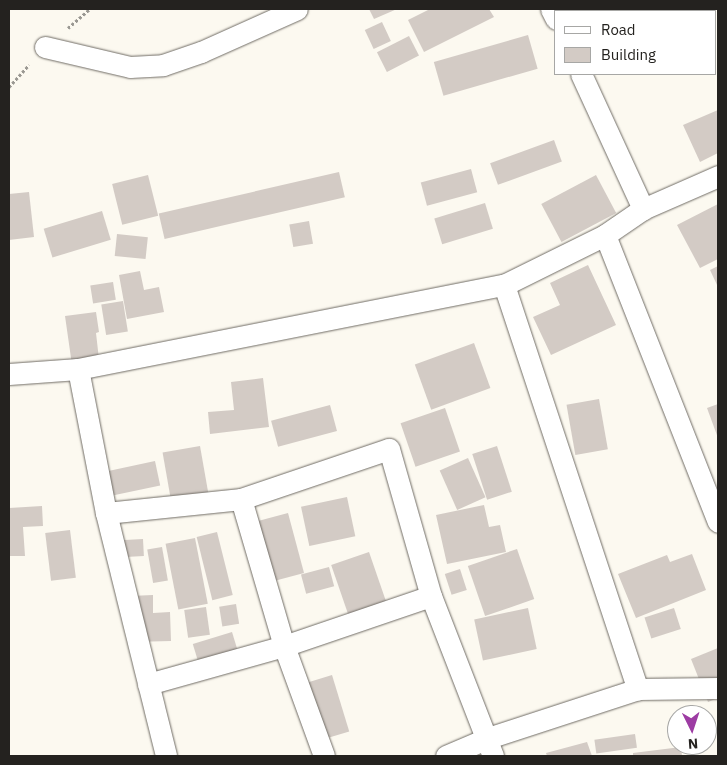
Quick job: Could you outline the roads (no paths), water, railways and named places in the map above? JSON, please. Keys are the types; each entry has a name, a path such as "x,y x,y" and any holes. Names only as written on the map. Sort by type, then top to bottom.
{"street":[{"path":"45,47 130,67 163,65 201,52 297,9"},
{"path":"581,75 643,209"},
{"path":"9,374 78,369 504,285 604,235 643,209 718,176"},
{"path":"604,235 718,522"},
{"path":"504,285 638,689"},
{"path":"78,369 106,513 166,756"},
{"path":"106,513 241,499 389,448 431,596 491,747"},
{"path":"241,499 284,646 324,756"},
{"path":"148,684 284,646 431,596"},
{"path":"446,756 491,747 638,689 718,688"}]}
